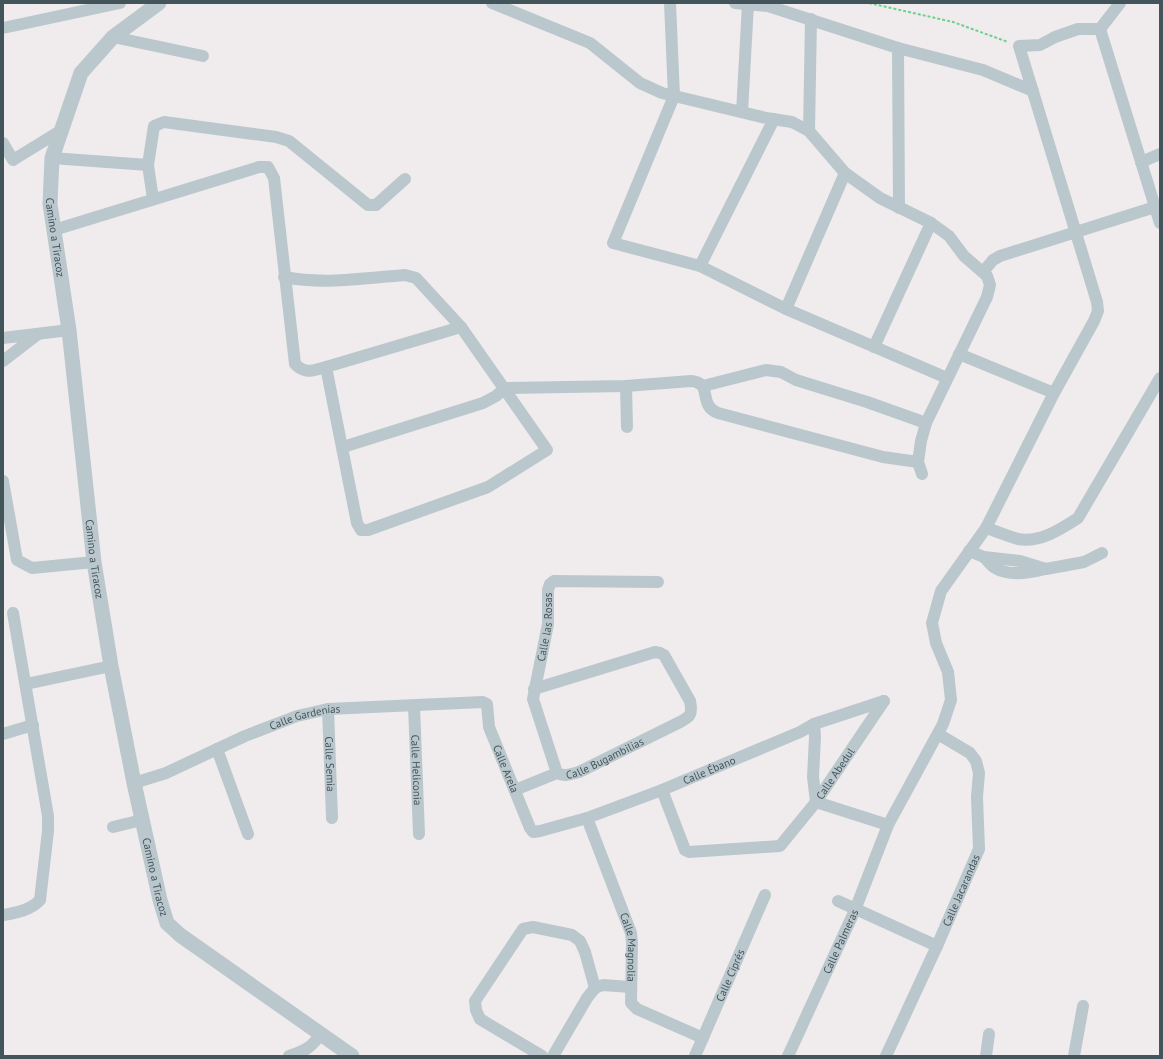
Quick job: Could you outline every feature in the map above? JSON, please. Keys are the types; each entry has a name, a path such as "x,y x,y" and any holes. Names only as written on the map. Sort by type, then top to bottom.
{"street":[{"path":"3,28 120,3"},
{"name":"Camino a Tiracoz","path":"160,3 113,37 81,73 52,158 50,204 69,330 94,562 111,666 142,820 160,900 167,923 180,935 352,1056"},
{"path":"492,3 590,43 640,83 662,93 792,122 809,131 845,173 880,198 931,223 950,236 964,256 987,276 990,285 987,297 926,423 921,441 918,462 922,474"},
{"path":"670,3 674,96 613,243 700,266 786,308 947,378"},
{"path":"735,3 768,6 898,48 982,70 1033,91"},
{"path":"1019,46 1040,45 1055,37 1078,30 1100,29 1120,3"},
{"path":"742,112 748,4"},
{"path":"809,131 811,19"},
{"path":"1100,29 1160,224"},
{"path":"113,37 203,56"},
{"name":"Calle Palmeras","path":"788,1056 855,910 888,825 938,734 951,700 948,672 936,643 932,623 941,591 986,528 1054,393 1094,321 1098,311 1097,302 1074,232 1019,46"},
{"path":"898,48 899,208"},
{"path":"700,266 774,119"},
{"path":"152,199 148,166 154,126 164,122 276,137 289,141 368,205 376,205 405,179"},
{"path":"3,143 13,160 60,131"},
{"path":"1141,162 1160,154"},
{"path":"52,158 148,166"},
{"path":"54,230 259,166 268,167 274,178 295,364 300,369 308,371 326,367 461,327"},
{"path":"786,308 845,173"},
{"path":"983,272 993,260 1000,256 1155,208"},
{"path":"874,346 931,223"},
{"path":"284,277 302,280 328,281 405,275 416,278 461,327 547,450 488,487 368,530 361,530 357,523 326,367"},
{"path":"3,338 69,330"},
{"path":"3,361 38,334"},
{"path":"959,354 1054,393"},
{"path":"703,386 766,370 781,372 796,380 867,402 926,423"},
{"path":"986,528 1018,539 1030,539 1061,530 1078,518 1160,378"},
{"path":"343,447 483,403 496,396 505,388 626,386 691,381 698,382 703,386 708,404 712,411 883,457 918,462"},
{"path":"626,386 627,427"},
{"path":"3,481 17,560 32,568 94,562"},
{"path":"969,551 984,557 1020,562 1046,569 1084,562 1102,553"},
{"name":"Calle las Rosas","path":"557,773 533,699 548,624 548,590 550,584 554,581 658,582"},
{"path":"3,915 16,913 35,906 40,900 48,832 48,816 13,613"},
{"name":"Calle Bugambilias","path":"515,790 557,773 561,776 566,776 579,772 678,724 688,718 692,710 690,701 664,655 660,653 648,653 534,689"},
{"path":"26,684 111,666"},
{"name":"Calle Ébano","path":"533,832 540,832 587,818 662,790 800,732 814,724 884,701"},
{"name":"Calle Abedul","path":"884,701 816,802 888,825"},
{"name":"Calle Gardenias","path":"134,783 166,773 245,736 297,716 328,709 483,702 487,704"},
{"name":"Calle Arela","path":"487,704 489,727 530,828 533,832"},
{"name":"Calle Heliconia","path":"414,706 419,834"},
{"name":"Calle Semia","path":"328,709 332,818"},
{"path":"662,790 685,850 689,852 780,846 816,802 813,777 816,737 814,724"},
{"path":"3,734 33,725"},
{"name":"Calle Jacarandas","path":"886,1056 980,849 977,797 979,773 976,761 970,753 938,734"},
{"path":"217,749 248,834"},
{"name":"Calle Magnolia","path":"587,818 631,933 631,1003 637,1009 702,1038"},
{"path":"113,827 142,820"},
{"name":"Calle Ciprés","path":"694,1056 765,895"},
{"path":"838,901 937,946"},
{"path":"542,1056 480,1019 476,1010 476,1001 523,929 533,927 572,934 580,941 585,952 595,988"},
{"path":"553,1056 587,998 595,988 603,985 630,987"},
{"path":"1074,1056 1083,1006"},
{"path":"294,1055 316,1042 320,1034"},
{"path":"986,1056 989,1034"}],"path":[{"path":"869,3 953,22 1019,46"}]}
